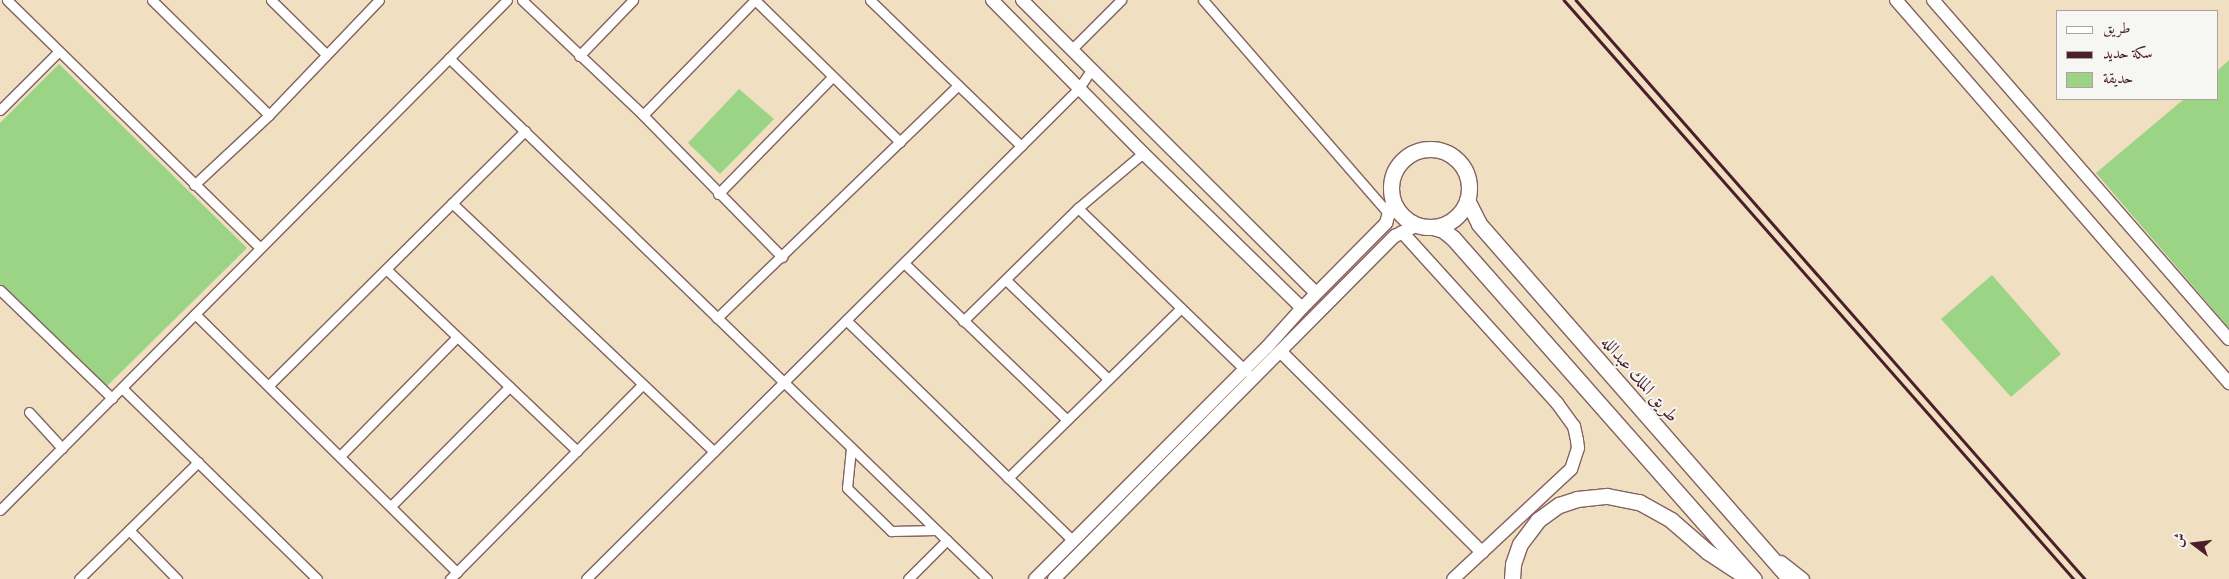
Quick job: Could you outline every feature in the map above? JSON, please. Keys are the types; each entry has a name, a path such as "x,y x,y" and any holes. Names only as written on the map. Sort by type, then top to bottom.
{"highway":[{"path":"1426,226 1454,219 1467,200 1469,185 1465,170 1456,158 1435,149 1420,150 1401,162 1392,183 1393,198 1400,212 1426,226 1443,230 1453,238 1754,579"},
{"name":"طريق الملك عبدالله","path":"1467,200 1479,224 1790,579"},
{"path":"1512,579 1513,564 1520,544 1538,520 1559,505 1578,499 1607,496 1639,502 1671,520 1708,552 1749,579"}],"street":[{"path":"7,0 260,248"},
{"path":"152,0 269,115"},
{"path":"271,0 326,54"},
{"path":"194,185 269,115 379,0"},
{"path":"0,510 507,0"},
{"path":"522,0 643,115 718,194 782,257"},
{"path":"579,56 633,0"},
{"path":"643,115 755,0 900,142"},
{"path":"870,0 1021,146"},
{"path":"992,0 1143,153 1302,308"},
{"path":"1022,0 1316,293"},
{"path":"1072,50 1121,0"},
{"path":"1203,0 1390,215"},
{"path":"1896,0 2229,383"},
{"path":"1933,0 2229,339"},
{"path":"0,110 59,51"},
{"path":"450,58 987,579"},
{"path":"586,579 1079,88 1091,70"},
{"path":"718,194 832,77"},
{"path":"717,318 958,85"},
{"path":"269,385 525,131"},
{"path":"963,321 1078,208 1143,153"},
{"path":"1035,579 1244,370 1316,293 1386,223 1390,215 1393,198"},
{"path":"452,203 642,386 714,452"},
{"path":"1078,208 1254,380"},
{"path":"1054,579 1282,352 1395,236 1402,232 1426,226"},
{"path":"1402,232 1557,403 1574,426 1578,448 1571,469 1453,579"},
{"path":"904,263 1067,420"},
{"path":"386,269 577,451"},
{"path":"1006,280 1108,379"},
{"path":"0,290 112,398"},
{"path":"1008,478 1180,309"},
{"path":"195,314 457,572"},
{"path":"846,320 1073,541"},
{"path":"340,456 457,337"},
{"path":"1282,352 1482,552"},
{"path":"450,579 642,386"},
{"path":"392,506 509,387"},
{"path":"122,388 317,579"},
{"path":"29,412 62,448"},
{"path":"851,448 847,488 891,531 936,530"},
{"path":"79,579 198,462"},
{"path":"129,530 178,579"},
{"path":"908,579 947,540"},
{"path":"1765,550 1802,579"}],"green space":[{"path":"2229,60 2229,328 2096,173 2183,100 2219,100 2219,69"},
{"path":"59,64 247,248 106,387 0,285 0,123"},
{"path":"739,89 774,119 720,174 688,143"},
{"path":"1992,275 2061,354 2011,397 1941,319"}],"railway":[{"path":"1564,0 2074,579"},
{"path":"1576,0 2085,579"}]}
